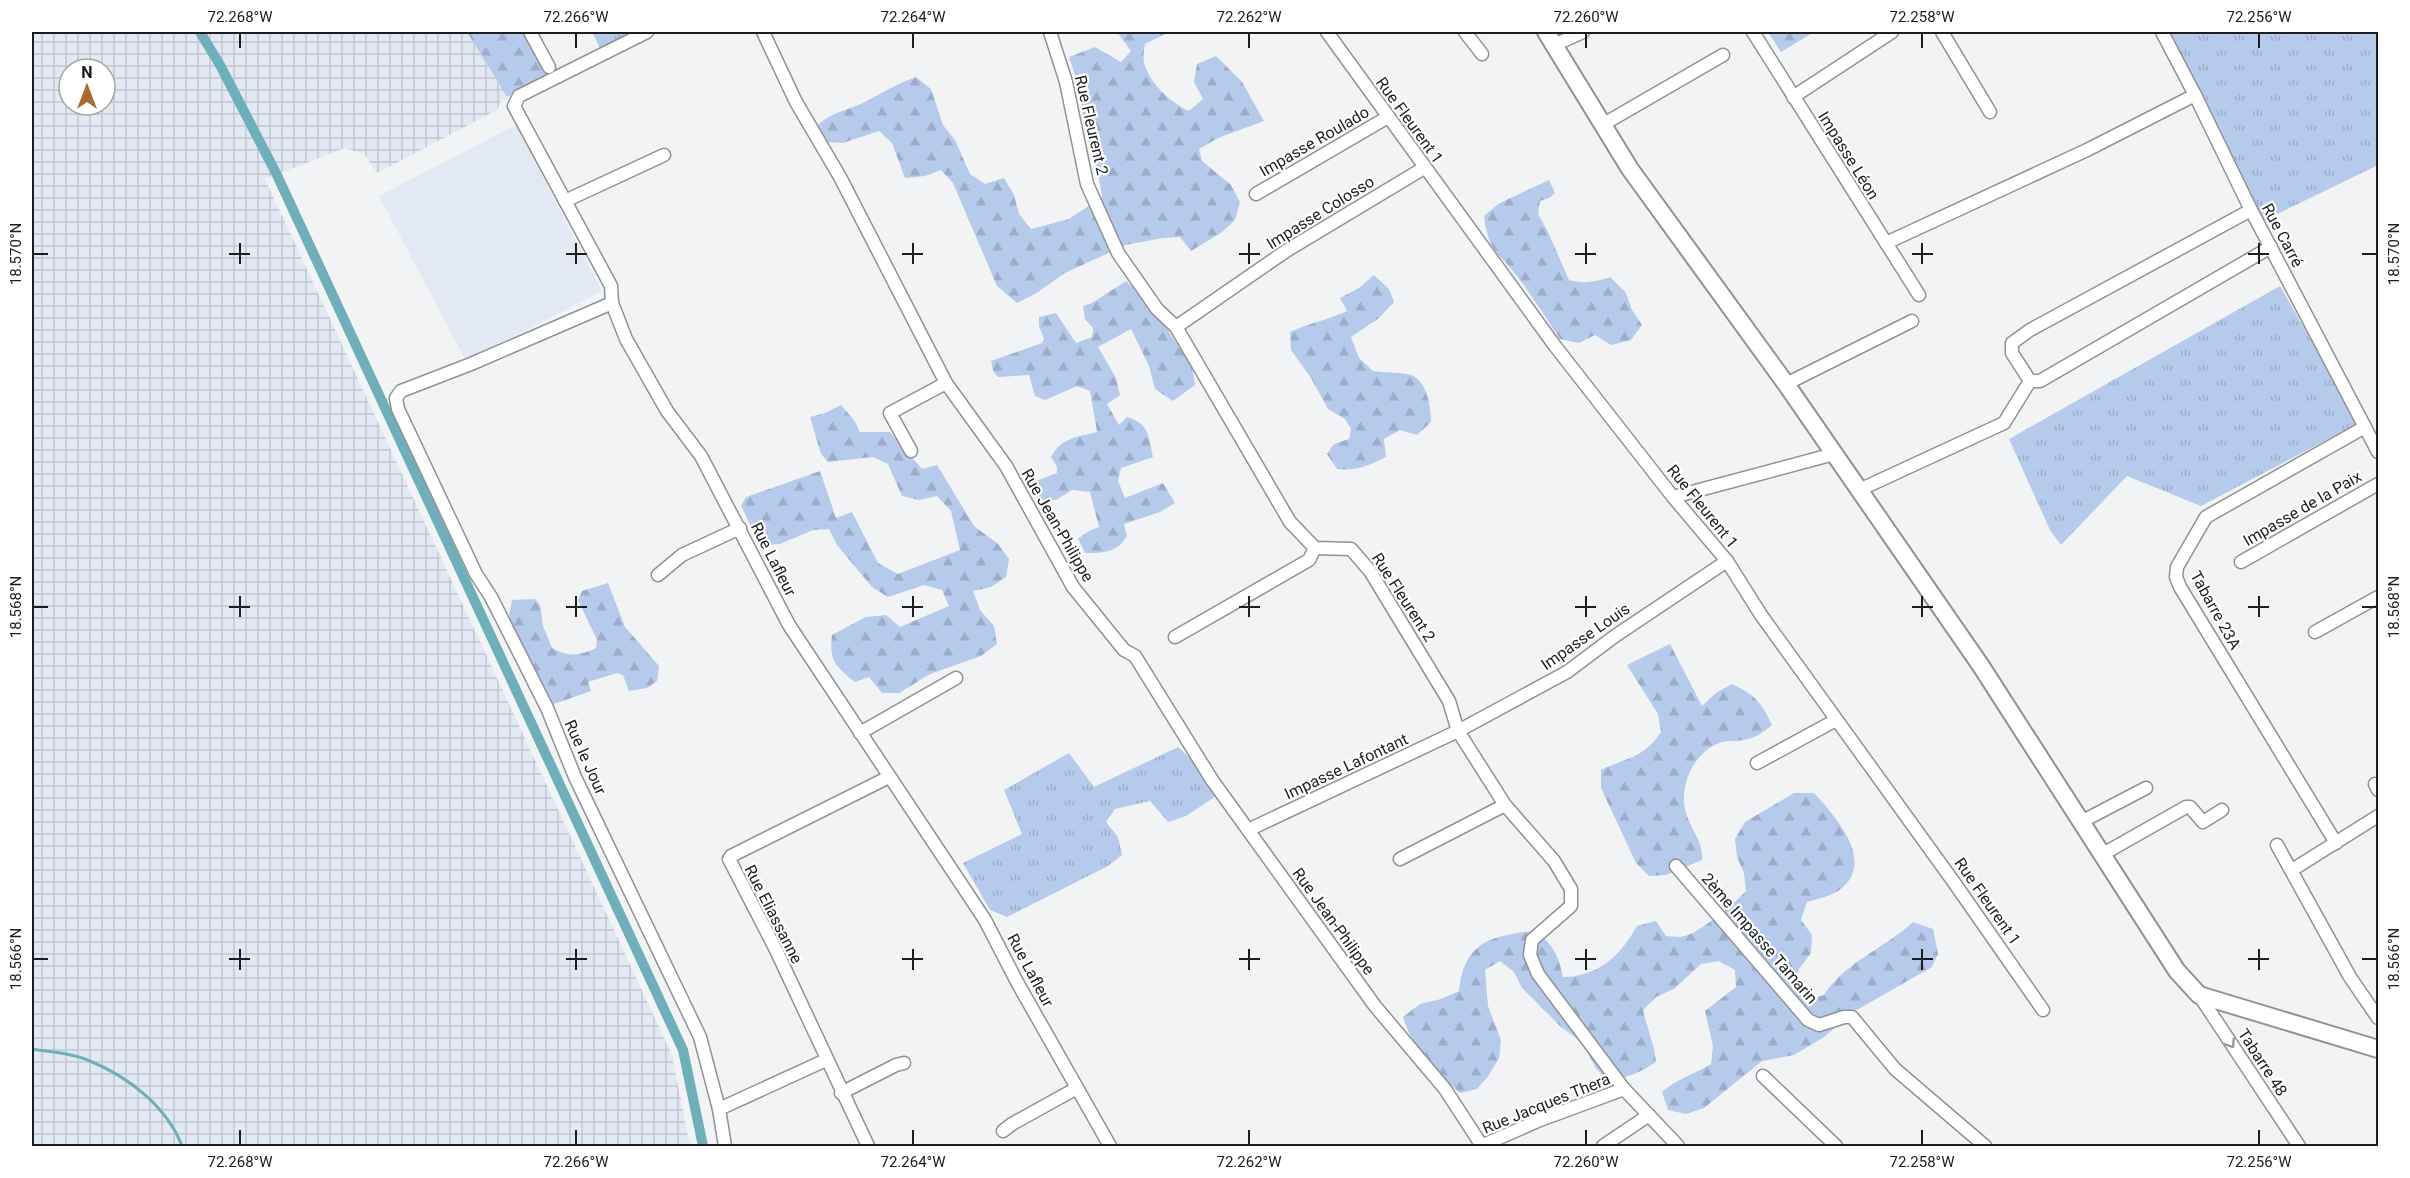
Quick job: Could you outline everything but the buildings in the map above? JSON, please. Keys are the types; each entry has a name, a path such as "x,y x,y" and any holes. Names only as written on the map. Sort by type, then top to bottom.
{"main road":[{"path":"1550,38 1630,169 1786,384 1981,666 2177,971 2199,995 2379,1049"}],"street":[{"path":"531,32 549,67"},
{"name":"Rue Lafleur","path":"647,32 519,96 514,106 611,286 612,303 626,339 648,379 667,411 701,456 789,625 985,920 1110,1146"},
{"name":"Rue Jean-Philippe","path":"764,32 796,102 840,177 946,383 1006,466 1073,587 1124,650 1135,656 1212,780 1375,1006 1445,1089 1482,1146"},
{"name":"Rue Fleurent 2","path":"1050,32 1066,82 1087,184 1118,253 1157,309 1176,327 1290,522 1315,548 1351,549 1370,571 1449,701 1458,731 1505,805 1554,861 1571,889 1571,906 1532,940 1530,955 1538,974 1624,1089 1678,1146"},
{"name":"Rue Fleurent 1","path":"1327,32 1555,346 1726,561 1761,615 1986,927 2043,1010"},
{"path":"1465,32 1482,54"},
{"path":"1550,38 1583,32"},
{"name":"Impasse Léon","path":"1753,32 1919,295"},
{"path":"1793,97 1892,32"},
{"path":"1942,32 1990,112"},
{"name":"Rue Carré","path":"2162,32 2251,210 2379,452"},
{"path":"1602,125 1722,55"},
{"path":"1886,243 2087,150 2195,95"},
{"name":"Impasse Roulado","path":"1256,194 1388,117"},
{"path":"565,201 664,155"},
{"name":"Impasse Colosso","path":"1176,327 1286,251 1424,168"},
{"path":"2030,381 2012,353 2012,343 2030,330 2251,210"},
{"path":"2030,381 2040,381 2271,247"},
{"name":"Rue le Jour","path":"612,303 471,364 401,391 396,398 403,420 476,574 484,583 547,708 575,777 700,1037 719,1109 725,1146"},
{"path":"1786,384 1912,321"},
{"path":"1859,490 2004,423 2030,381"},
{"path":"911,451 890,413 946,383"},
{"name":"Tabarre 23A","path":"2336,843 2176,577 2177,567 2206,517 2365,427"},
{"path":"1673,497 1834,454"},
{"name":"Impasse de la Paix","path":"2241,562 2379,484"},
{"path":"658,574 682,555 740,528"},
{"path":"1175,637 1309,560 1315,548"},
{"name":"Impasse Louis","path":"1458,731 1567,672 1615,636 1726,561"},
{"path":"2315,632 2379,597"},
{"path":"860,733 956,678"},
{"path":"1757,763 1836,720"},
{"name":"Impasse Lafontant","path":"1248,830 1458,731"},
{"name":"Rue Eliassanne","path":"868,1146 841,1093 776,950 729,860 731,856 889,777"},
{"path":"2081,822 2146,788"},
{"path":"1400,859 1505,805"},
{"path":"2103,854 2186,807 2190,807 2204,822 2222,810"},
{"path":"2292,870 2379,816"},
{"path":"2277,845 2350,977 2379,1018"},
{"name":"2ème Impasse Tamarin","path":"1676,866 1808,1020 1819,1025 1844,1017 1852,1017 1895,1069 1984,1146"},
{"name":"Tabarre 48","path":"2199,995 2299,1146"},
{"path":"719,1109 826,1059"},
{"path":"841,1093 904,1063"},
{"path":"1763,1076 1836,1146"},
{"path":"1003,1131 1077,1088"},
{"name":"Rue Jacques Thera","path":"1482,1146 1540,1120 1624,1089"},
{"path":"1603,1146 1649,1115"}],"shaded area":[{"path":"32,32 467,32 507,97 502,99 497,110 377,173 365,155 345,148 265,179 672,1055 690,1146 32,1146"},
{"path":"516,125 602,291 466,361 379,196"}],"green space":[{"path":"467,32 537,32 557,69 507,97"},
{"path":"592,32 634,32 601,50"},
{"path":"1117,32 1169,32 1145,44 1144,63 1156,85 1168,97 1189,111 1203,99 1194,82 1197,64 1216,56 1242,82 1264,121 1218,138 1199,149 1202,161 1231,185 1240,202 1235,220 1222,232 1191,251 1180,237 1126,245 1065,273 1035,294 1017,303 997,286 953,183 941,170 925,176 905,178 892,143 879,131 843,143 826,142 818,125 835,114 916,77 931,89 943,125 955,140 970,174 985,184 1004,178 1014,195 1019,214 1031,229 1069,219 1102,197 1076,78 1069,57 1095,47 1121,62 1131,51"},
{"path":"1768,32 1814,32 1781,52"},
{"path":"2167,32 2378,32 2378,165 2263,221"},
{"path":"1549,180 1555,193 1540,201 1538,214 1569,280 1590,282 1610,277 1626,293 1632,310 1642,325 1631,340 1611,345 1595,335 1579,343 1560,339 1520,280 1492,246 1484,216 1498,204"},
{"path":"1374,275 1389,289 1394,302 1379,318 1351,337 1359,358 1373,371 1414,376 1423,387 1429,401 1431,422 1417,435 1400,430 1384,439 1386,457 1362,467 1337,469 1327,454 1334,444 1349,439 1351,429 1345,419 1328,409 1311,378 1291,350 1290,332 1347,311 1340,298 1359,288"},
{"path":"1126,281 1145,297 1165,326 1192,367 1195,385 1173,401 1155,389 1149,366 1131,329 1098,347 1116,378 1120,395 1107,404 1119,425 1127,417 1144,427 1149,437 1153,457 1121,468 1118,481 1125,498 1163,483 1175,503 1160,512 1124,524 1127,536 1114,549 1085,553 1078,539 1099,527 1090,492 1072,490 1056,500 1038,500 1028,484 1057,473 1057,467 1051,457 1065,442 1097,432 1090,391 1077,386 1045,400 1035,396 1029,375 998,377 993,371 991,361 1042,343 1044,339 1039,326 1039,317 1056,313 1076,343 1092,337 1093,328 1085,319 1083,306 1092,303"},
{"path":"2280,286 2359,423 2201,506 2127,476 2061,545 2050,530 2009,439"},
{"path":"841,405 854,420 860,432 890,432 922,469 937,465 974,526 998,544 1009,559 1006,577 991,587 973,591 980,610 994,626 997,644 981,656 930,674 899,693 882,693 869,677 855,682 848,676 838,667 833,657 832,635 866,617 886,615 900,627 949,606 942,590 924,585 888,597 872,587 837,545 829,529 813,530 780,544 760,545 741,506 746,497 820,471 836,518 852,512 878,563 898,574 960,550 951,511 937,496 919,500 902,496 888,464 873,457 828,462 821,454 810,417"},
{"path":"608,583 625,627 659,666 657,681 647,688 629,691 623,675 617,673 588,682 591,691 554,704 531,670 509,615 512,600 535,599 540,605 543,626 552,648 563,653 579,654 596,648 597,640 578,600 582,591"},
{"path":"1670,644 1702,706 1716,693 1732,684 1756,700 1772,725 1751,738 1713,746 1699,757 1689,773 1684,800 1687,816 1700,845 1702,860 1666,875 1649,876 1636,863 1601,788 1601,770 1648,748 1661,732 1658,714 1627,665"},
{"path":"1178,747 1199,766 1216,796 1186,816 1168,822 1150,801 1115,809 1106,822 1118,837 1122,855 1108,866 1007,917 990,910 963,863 1022,834 1004,790 1069,753 1094,787"},
{"path":"1794,793 1814,793 1823,803 1848,839 1855,865 1851,877 1842,888 1830,895 1807,902 1801,920 1812,935 1811,953 1799,969 1794,987 1806,1000 1824,995 1843,973 1913,922 1933,929 1938,954 1932,967 1855,1011 1824,1037 1794,1055 1762,1061 1704,1108 1686,1114 1668,1110 1662,1092 1674,1083 1711,1064 1713,1046 1705,1011 1736,987 1735,970 1719,961 1701,964 1674,989 1656,997 1643,1010 1656,1062 1627,1077 1607,1081 1575,1037 1561,1027 1522,988 1514,972 1500,961 1485,970 1488,1006 1501,1040 1499,1058 1477,1089 1460,1093 1419,1050 1403,1017 1420,1004 1441,999 1459,991 1467,962 1482,944 1493,939 1535,931 1547,941 1554,951 1563,977 1576,976 1598,969 1616,955 1637,926 1656,921 1666,936 1680,937 1691,934 1708,923 1746,891 1735,839 1745,822"}],"waterway":[{"path":"200,32 220,65 276,173 683,1050 703,1146"},
{"path":"32,1049 83,1058 119,1076 157,1106 182,1146"}]}
